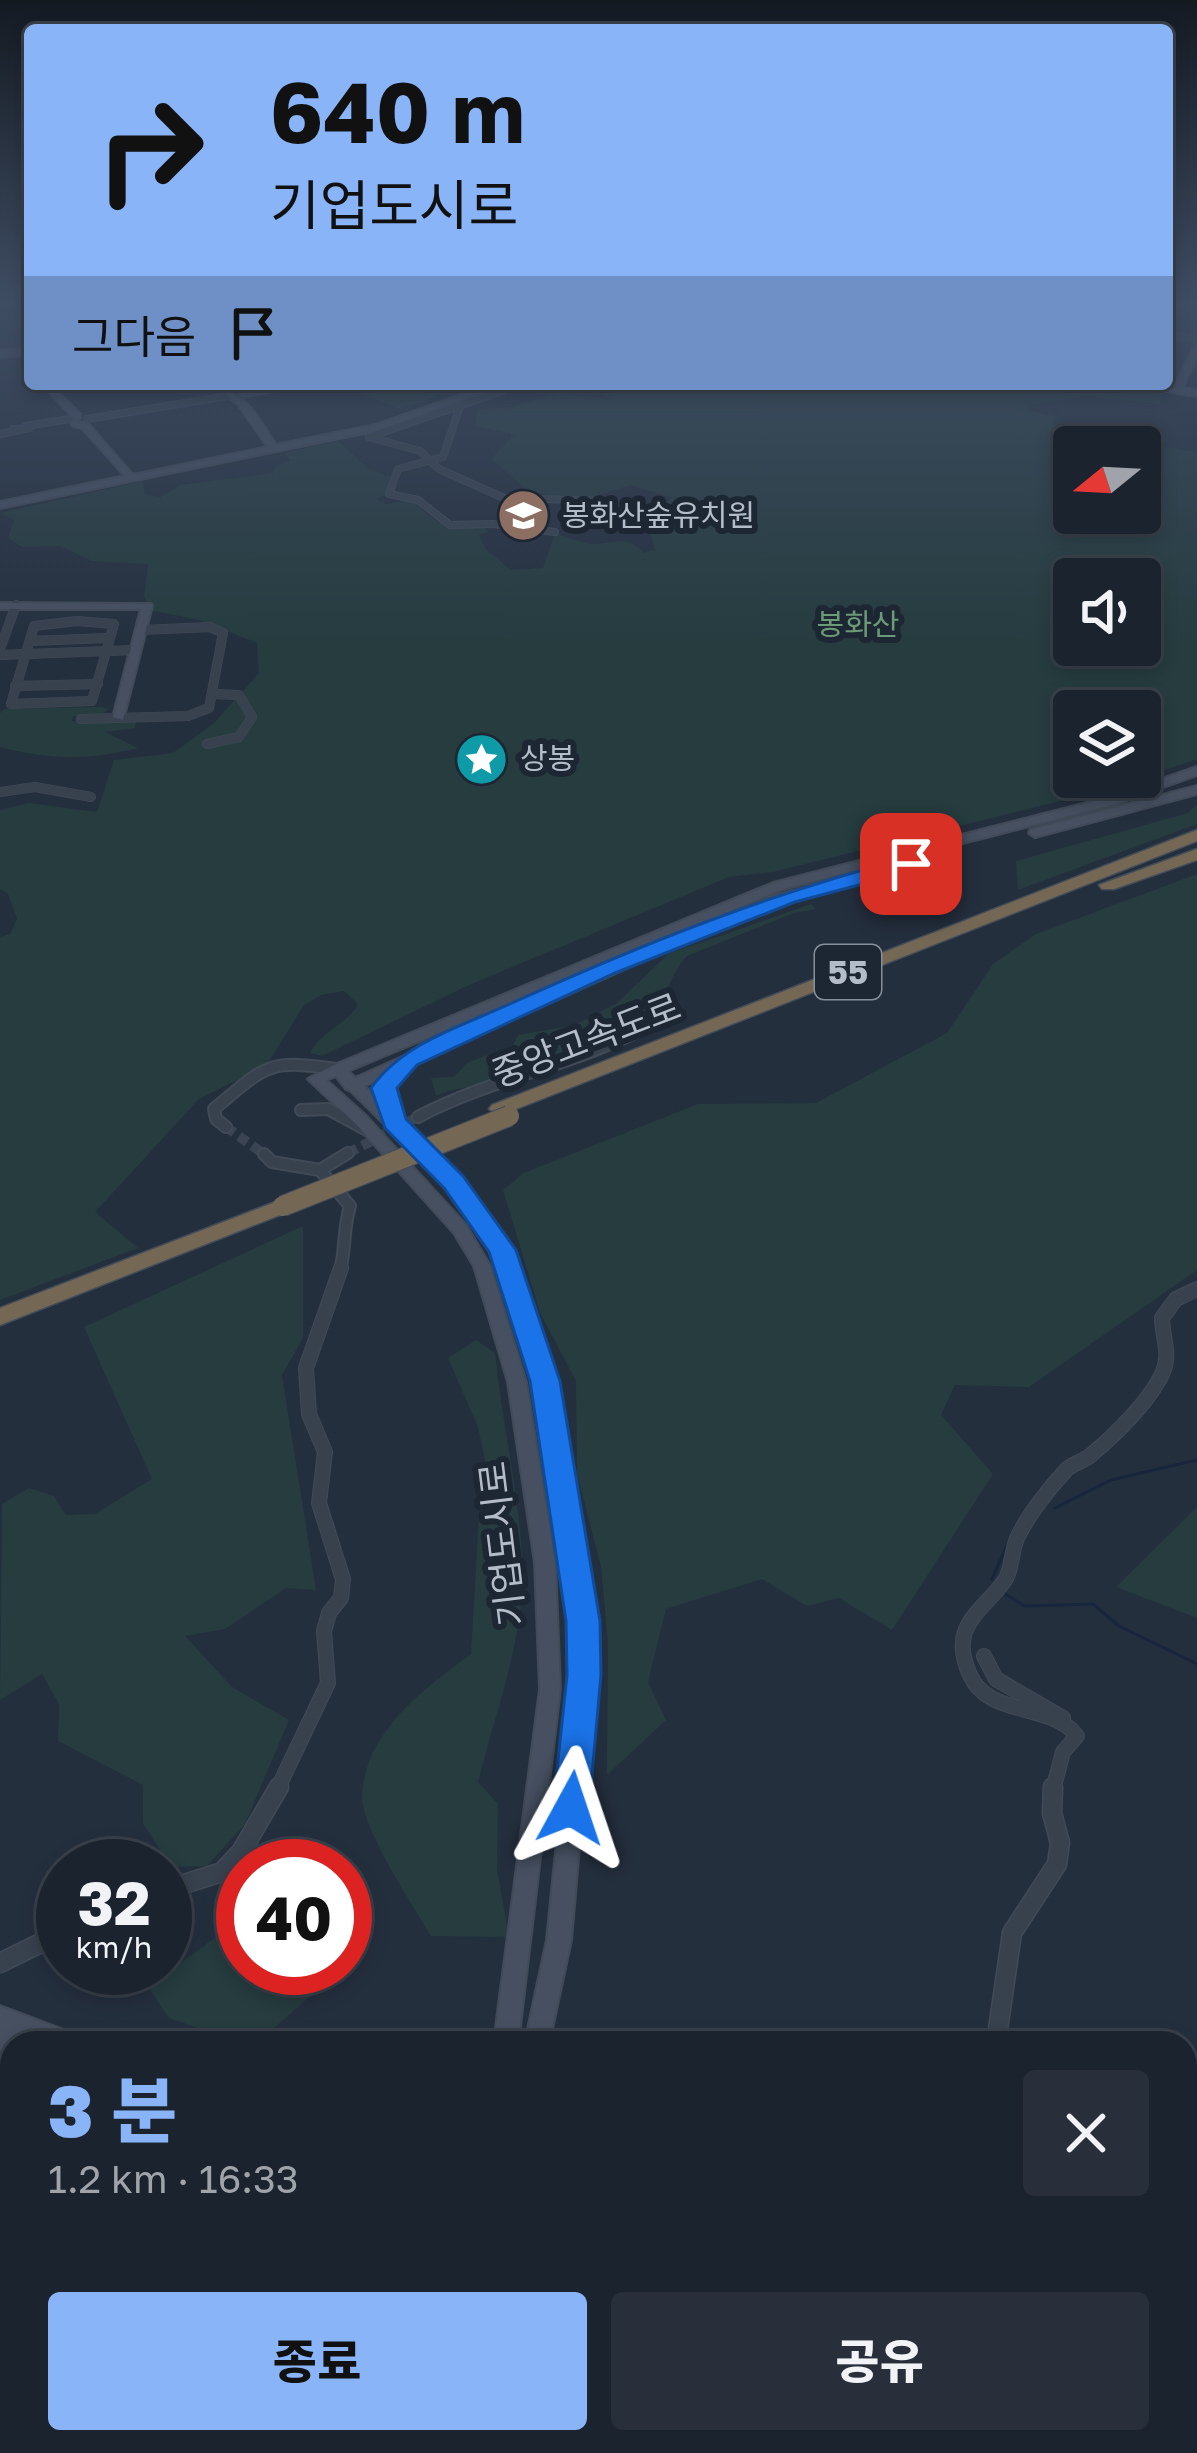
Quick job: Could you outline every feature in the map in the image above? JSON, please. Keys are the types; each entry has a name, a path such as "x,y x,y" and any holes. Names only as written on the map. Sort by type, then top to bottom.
{"highway":[{"name":"중앙고속도로","path":"0,1317 1197,835"},
{"name":"중앙고속도로","path":"504,1112 1197,854"},
{"name":"중앙고속도로","path":"0,1306 280,1201"}],"street":[{"path":"77,416 130,476"},
{"path":"0,434 97,416"},
{"path":"251,416 272,447"},
{"path":"0,503 411,416"},
{"path":"421,416 369,437 420,451 429,460 514,500 604,501"},
{"path":"459,416 445,455 398,469 389,494 418,500 450,525 494,524 556,532"},
{"path":"77,621 83,604"},
{"path":"0,606 144,604 148,609 119,717"},
{"path":"16,605 0,652 135,650"},
{"path":"111,621 109,638 98,683 86,705 14,705 9,701 37,624 111,621"},
{"path":"81,719 201,714 209,708 223,633 210,628 141,630"},
{"path":"30,641 109,638"},
{"path":"15,686 98,683"},
{"path":"207,744 239,736 253,717 239,695 212,694"},
{"path":"215,1116 221,1102 269,1066 293,1060 325,1072 778,886 1111,801 1197,771"},
{"path":"0,792 35,787 91,797"},
{"path":"334,1095 607,968 787,897 1197,790"},
{"path":"418,1117 474,1087 582,1057 652,1024"},
{"path":"394,1122 384,1088 408,1060"},
{"path":"226,1127 206,1107 254,1069"},
{"name":"기업도시로","path":"325,1072 355,1084 454,1182 502,1250 545,1381 576,1565 584,1675 559,1940 540,2031"},
{"name":"기업도시로","path":"325,1072 334,1095 460,1229 482,1267 517,1382 545,1563 550,1689 507,2031"},
{"path":"302,1111 328,1109 375,1135"},
{"path":"264,1154 272,1162 320,1169 348,1153"},
{"path":"192,1882 223,1872 241,1852 296,1759 328,1683 324,1630 340,1598 343,1579 319,1503 325,1451 309,1414 305,1368 335,1292 350,1206 320,1169"},
{"path":"1064,1719 1005,1705 971,1680 964,1657 973,1612 1006,1578 1016,1538 1070,1466 1088,1458 1136,1408 1162,1372 1168,1347 1162,1318 1176,1299 1197,1289"},
{"path":"985,1656 988,1674 997,1682 1052,1705 1077,1736 1063,1752 1053,1782 1052,1813 1060,1843 1057,1864 1012,1934 998,2031"},
{"path":"0,1963 36,1945"}],"green space":[{"name":"봉화산","path":"477,416 1054,416 1053,534 1161,534 1161,447 1197,452 1197,759 1161,771 1161,690 1053,690 1053,798 1073,798 773,872 729,877 469,985 322,1056 310,1053 358,1004 344,991 321,995 304,1005 266,1066 199,1099 95,1212 138,1248 0,1300 0,937 10,934 17,919 8,894 0,889 0,810 29,803 97,812 114,760 173,753 214,723 259,673 257,643 199,620 150,610 144,596 148,564 92,561 60,546 22,547 8,538 14,520 1,513 143,481 145,495 161,497 181,485 273,473 276,466 290,461 284,453 338,441 370,470 392,477 388,493 376,499 386,504 412,502 444,524 481,524 488,532 479,534 485,548 511,570 543,568 555,534 591,544 627,542 643,553 655,550 649,527 634,522 673,498 631,485 592,497 562,499 527,490 491,459 514,435 476,426"},
{"path":"5,709 109,709 100,715 74,716 71,721 136,721 135,728 105,732 138,748 69,757 0,747 0,713"},
{"path":"1197,804 1197,824 1018,890 1016,861 1188,813"},
{"path":"1197,874 1197,1270 1029,1387 955,1385 941,1415 993,1474 892,1630 839,1598 807,1606 762,1579 666,1609 648,1682 666,1720 607,1775 608,1643 601,1567 577,1473 576,1381 540,1313 503,1190 524,1173 698,1104 816,1103 947,1033 993,964 1036,934"},
{"path":"811,904 816,909 794,913 687,956 653,1016 625,1039 436,1096 431,1078 454,1077 467,1063 513,1045 518,1035 575,1025 617,1003 668,954"},
{"path":"303,1226 303,1338 282,1375 316,1590 286,1588 225,1629 185,1636 232,1687 289,1720 245,1824 231,1839 216,1839 216,1856 207,1866 192,1866 192,1839 153,1839 143,1823 143,1785 58,1741 59,1704 42,1674 0,1700 2,1504 29,1488 54,1496 66,1515 95,1514 152,1479 84,1327"},
{"path":"476,1340 495,1353 522,1556 515,1642 478,1782 498,1804 497,1868 509,1937 431,1936 379,1846 362,1796 366,1773 385,1732 417,1697 471,1654 479,1515 491,1488 478,1427 448,1358"},
{"path":"1197,1507 1197,1618 1116,1587"},
{"path":"216,1937 216,1995 312,1995 271,2031 206,2031 169,2018 153,1995 192,1995 192,1955"}],"waterway":[{"path":"1055,1508 1111,1480 1197,1460"},
{"path":"992,1579 1016,1525"},
{"path":"1004,1593 1024,1606 1093,1604 1119,1626 1197,1664"}],"tunnel":[{"path":"348,1153 418,1117"},
{"path":"226,1127 264,1154"}],"place":[{"name":"봉화산숲유치원","path":"523,516"},
{"name":"상봉","path":"481,759"}],"route":[{"path":"571,1808 584,1675 583,1621 545,1381 502,1250 454,1182 394,1122 384,1088 408,1060 607,968 787,897 911,864"}]}
